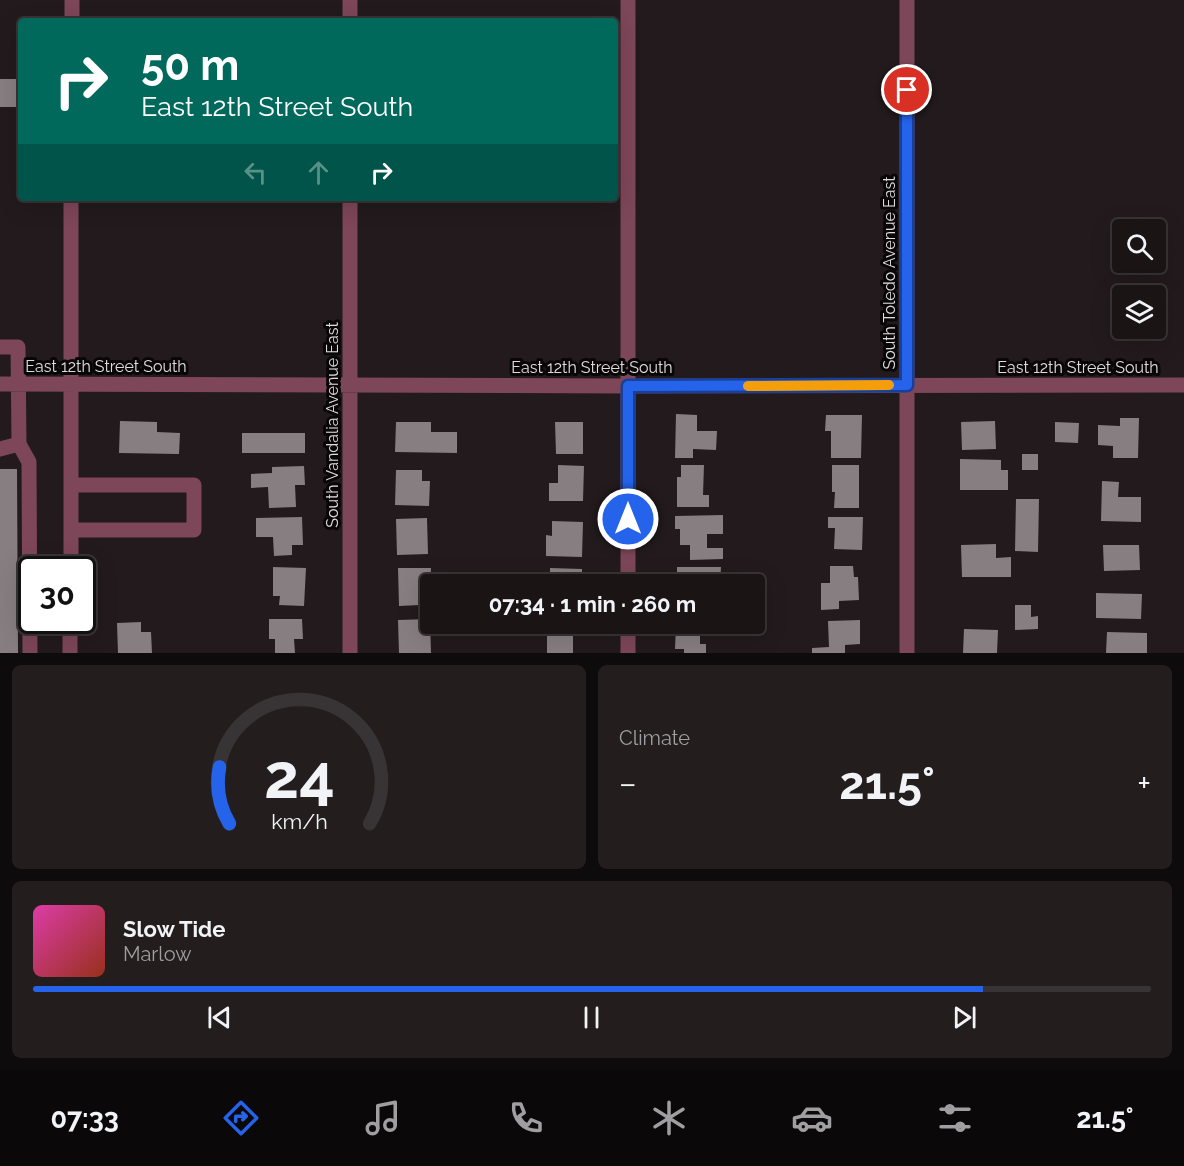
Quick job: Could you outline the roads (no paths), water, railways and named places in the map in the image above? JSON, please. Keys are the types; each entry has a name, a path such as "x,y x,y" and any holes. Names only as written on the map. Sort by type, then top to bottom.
{"street":[{"path":"72,0 72,18"},
{"path":"350,0 350,18"},
{"path":"628,0 628,574"},
{"name":"South Toledo Avenue East","path":"907,0 907,653"},
{"path":"70,556 71,201"},
{"name":"South Vandalia Avenue East","path":"350,201 350,653"},
{"path":"0,347 18,347 19,444 29,462 30,653"},
{"name":"East 12th Street South","path":"0,384 1184,385"},
{"path":"0,449 19,444"},
{"path":"71,486 194,485 194,530 71,530"},
{"path":"70,634 70,653"},
{"path":"628,634 628,653"}]}
